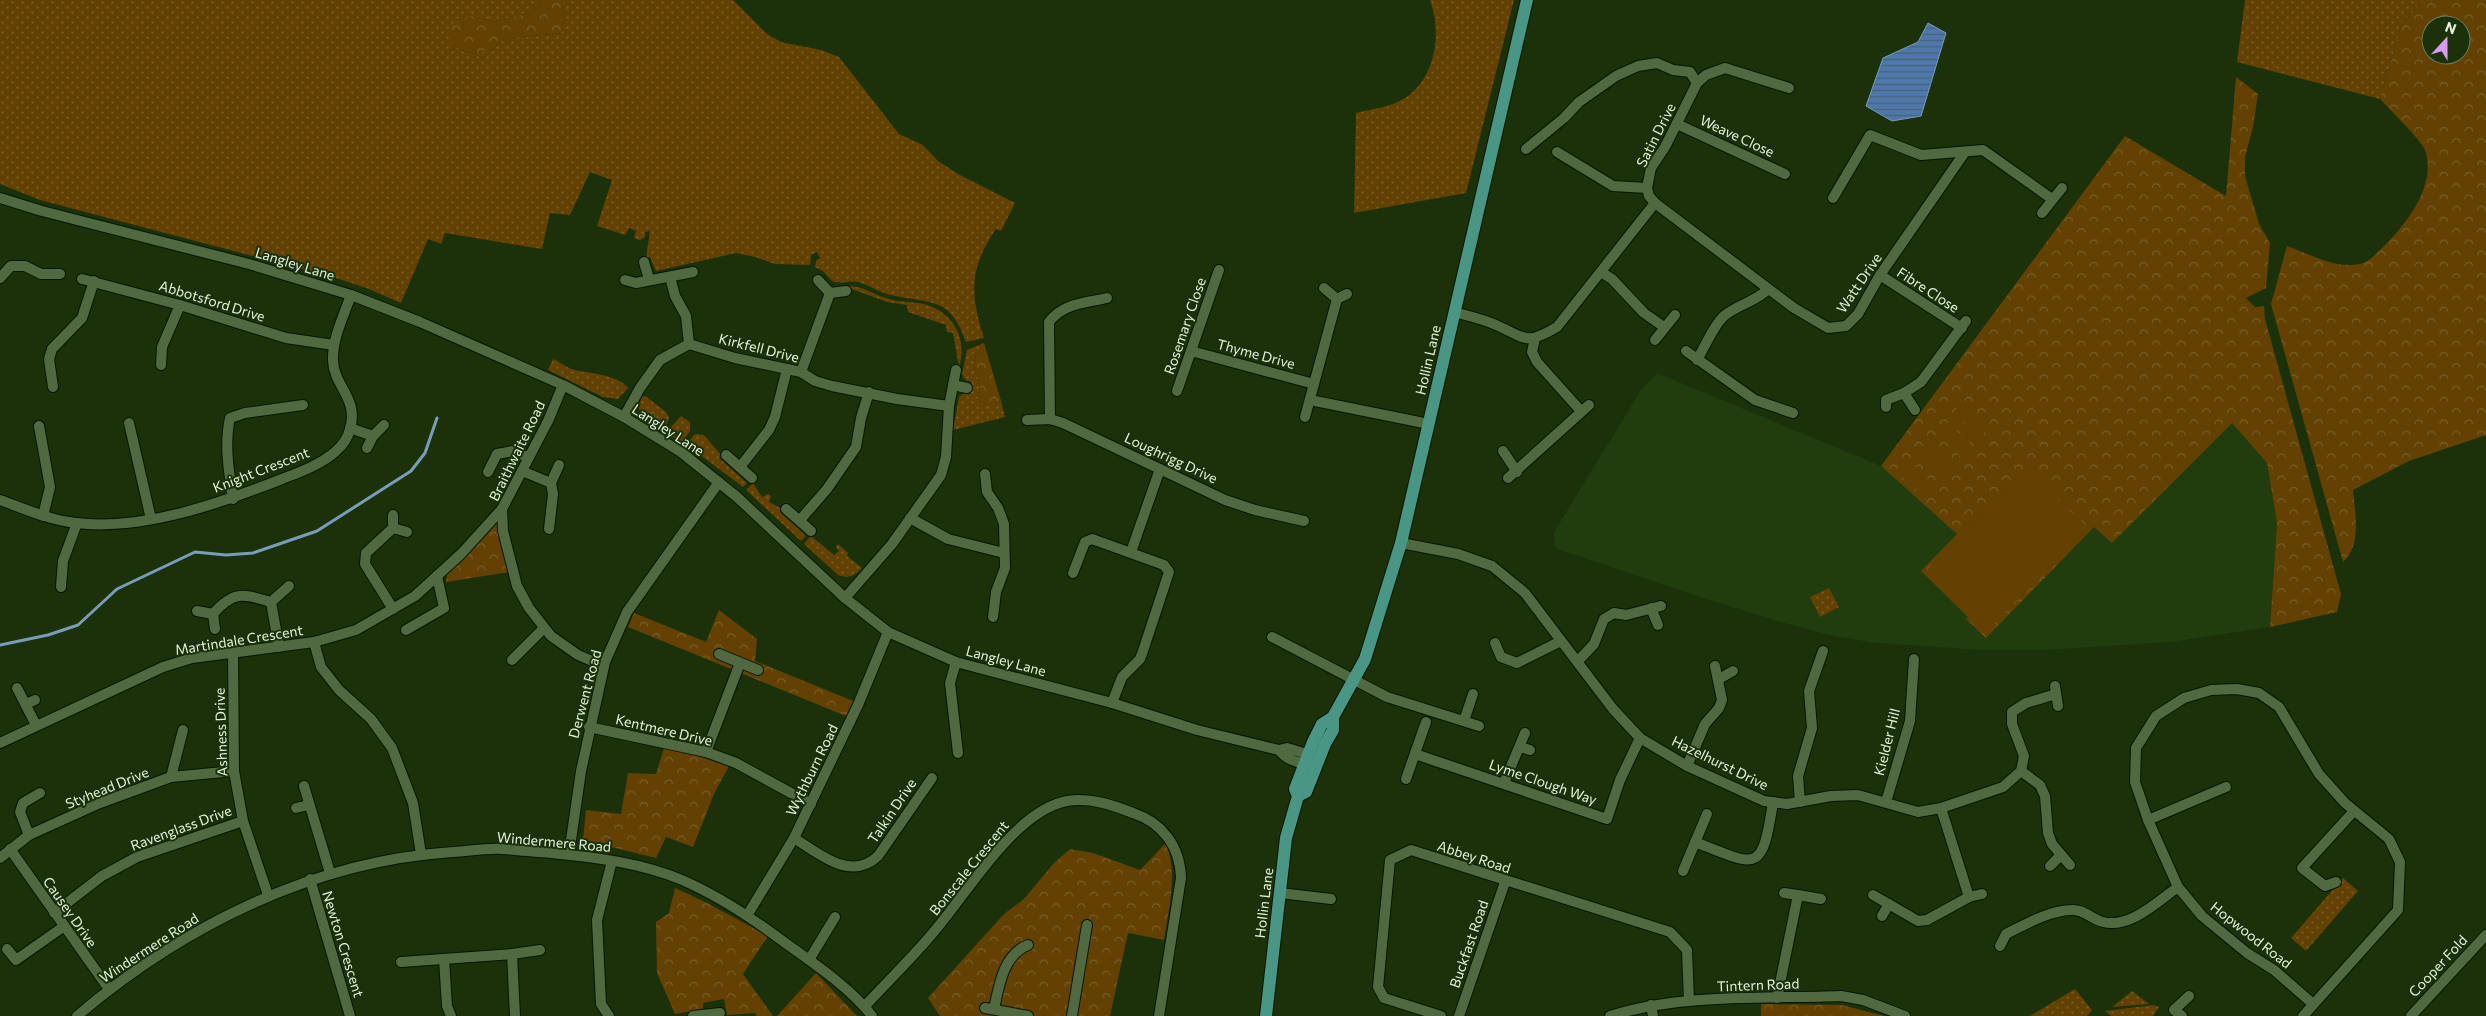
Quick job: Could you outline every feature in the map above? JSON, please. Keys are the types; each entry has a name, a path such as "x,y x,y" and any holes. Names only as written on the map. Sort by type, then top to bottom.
{"main road":[{"name":"Hollin Lane","path":"1266,1016 1286,838 1298,796 1295,789 1305,759 1322,724 1333,717 1365,659 1402,543 1527,0"},
{"name":"Hollin Lane","path":"1298,796 1306,792 1316,764 1333,730 1333,717"}],"street":[{"path":"1526,149 1564,118 1579,102 1616,76 1638,66 1657,63 1673,70 1690,72 1697,83 1706,75 1725,68 1765,75 1789,88"},
{"name":"Satin Drive","path":"1655,203 1647,188 1651,168 1677,124 1697,83"},
{"name":"Weave Close","path":"1677,124 1785,174"},
{"path":"1833,198 1870,135 1921,155 1982,150 2052,199"},
{"path":"1556,152 1613,186 1647,188"},
{"name":"Watt Drive","path":"1655,203 1768,289 1828,328 1846,326 1858,314 1880,275 1964,152"},
{"path":"2042,213 2062,188"},
{"name":"Langley Lane","path":"0,199 42,212 248,264 351,295 420,322 563,385 624,417 681,452 737,497 845,598 888,632 956,662 1112,704 1197,730 1279,750 1285,757 1305,759 1316,764"},
{"path":"1454,312 1487,321 1524,339 1535,338 1564,320 1655,203"},
{"path":"644,262 649,280"},
{"path":"0,278 11,266 25,266 41,274 60,274"},
{"name":"Rosemary Close","path":"1177,391 1219,270"},
{"path":"625,280 636,283 693,272"},
{"path":"1601,272 1612,279 1644,313 1664,327"},
{"name":"Fibre Close","path":"1880,275 1964,325 1922,382 1904,393 1886,400 1886,407"},
{"path":"624,417 640,388 660,360 689,344 686,316 675,296 670,277"},
{"name":"Abbotsford Drive","path":"82,279 180,305 286,338 334,345"},
{"path":"818,280 830,293"},
{"path":"53,387 49,359 52,349 82,318 94,281"},
{"path":"1324,288 1336,300"},
{"path":"1697,360 1723,317 1749,301 1760,298 1768,289"},
{"path":"830,293 846,291"},
{"path":"801,372 819,317 830,293"},
{"path":"1305,417 1336,300 1347,294"},
{"name":"Knight Crescent","path":"0,500 43,516 77,523 120,523 151,519 232,499 322,461 336,452 344,442 350,428 352,414 350,400 333,362 334,345 351,295"},
{"path":"1050,419 1049,322 1064,307 1107,298"},
{"path":"161,365 162,347 180,305"},
{"path":"1655,340 1675,315"},
{"path":"1503,451 1512,475 1584,408 1537,362 1532,352 1535,338"},
{"name":"Kirkfell Drive","path":"689,344 735,358 801,372 815,381 949,406"},
{"name":"Thyme Drive","path":"1191,351 1314,384"},
{"path":"1686,351 1755,400 1793,413"},
{"path":"740,467 769,430 775,417 787,369"},
{"path":"845,598 892,544 941,475 946,457 949,406 956,370"},
{"name":"Braithwaite Road","path":"563,385 548,421 502,509 503,531 517,586 529,608 550,636 578,655 604,666"},
{"path":"954,385 967,388"},
{"path":"800,520 827,488 856,448 860,418 869,392"},
{"path":"1904,393 1915,410"},
{"path":"1310,400 1429,424"},
{"path":"232,499 227,455 227,431 230,418 245,413 303,405"},
{"name":"Loughrigg Drive","path":"1027,420 1050,419 1232,502 1255,510 1304,521"},
{"path":"129,422 151,519"},
{"path":"367,448 373,436 384,425"},
{"path":"40,426 50,486 43,516"},
{"path":"350,428 373,436"},
{"path":"488,472 497,454 513,451 528,457"},
{"path":"726,455 752,478"},
{"path":"549,529 553,494 551,483 559,466"},
{"path":"1131,552 1160,469"},
{"path":"522,471 551,483"},
{"path":"985,474 987,492 998,508 1004,524 1005,568 996,592 993,617"},
{"name":"Derwent Road","path":"569,854 589,727 604,666 627,612 719,482"},
{"path":"314,642 356,630 415,596 461,554 502,509"},
{"path":"786,509 811,531"},
{"path":"393,515 393,528 366,554 365,564 393,609"},
{"path":"910,518 948,539 1004,554"},
{"path":"61,586 63,561 77,523"},
{"path":"393,528 407,532"},
{"path":"1073,572 1084,542 1092,539 1131,552 1168,568 1170,576 1144,651 1140,659 1122,677 1112,704"},
{"name":"Hazelhurst Drive","path":"1402,543 1458,554 1492,566 1525,593 1614,709 1640,738 1687,766 1764,801 1800,802 1831,796 1858,795 1918,812 1941,808 2004,787 2021,771"},
{"path":"406,630 444,608 437,576"},
{"path":"270,602 289,586"},
{"path":"215,628 214,614 223,603 233,596 246,595 270,602"},
{"path":"270,602 279,647"},
{"path":"1578,660 1594,644 1604,619 1614,613 1626,615 1656,607 1658,625"},
{"path":"197,611 214,614"},
{"path":"512,660 544,628"},
{"name":"Wythburn Road","path":"748,914 794,838 811,804 858,705 888,632"},
{"path":"1272,637 1387,697 1479,726"},
{"path":"1495,643 1501,657 1517,663 1561,641"},
{"name":"Martindale Crescent","path":"0,743 163,667 192,658 314,642 321,668 339,690 371,719 392,748 413,803 421,854"},
{"path":"1800,802 1798,776 1812,728 1809,691 1812,664 1823,651"},
{"name":"Ashness Drive","path":"233,653 234,771 243,821 268,895"},
{"path":"719,654 758,670"},
{"name":"Kielder Hill","path":"1886,802 1910,720 1908,679 1914,659"},
{"path":"956,662 950,683 958,753"},
{"path":"706,752 740,663"},
{"path":"1687,766 1705,724 1722,700 1715,666"},
{"path":"1719,679 1733,671"},
{"path":"17,688 31,702 36,725"},
{"name":"Hopwood Road","path":"2303,1016 2398,910 2400,862 2389,839 2354,810 2319,774 2279,707 2259,693 2237,689 2211,690 2184,698 2154,712 2136,748 2134,764 2135,782 2148,820 2178,886 2202,916 2247,953 2274,970 2313,1004"},
{"path":"2058,706 2055,690 2012,712 2012,724 2024,756 2021,771 2040,785 2045,796 2048,833 2052,844 2070,865"},
{"path":"1464,721 1473,694"},
{"path":"1406,779 1426,722"},
{"name":"Kentmere Drive","path":"589,727 706,752 736,763 811,804"},
{"path":"170,777 183,730"},
{"path":"1504,783 1525,749 1525,733"},
{"name":"Lyme Clough Way","path":"1415,754 1607,819 1620,780 1640,738"},
{"name":"Styhead Drive","path":"0,858 29,835 100,804 170,777 234,771"},
{"name":"Talkin Drive","path":"794,838 842,866 859,867 869,863 878,856 932,778"},
{"path":"304,786 330,873"},
{"path":"2148,820 2226,787"},
{"path":"29,835 20,812 23,803 40,793"},
{"name":"Bonscale Crescent","path":"865,1006 934,933 1023,824 1051,806 1080,800 1108,804 1144,817 1165,833 1179,857 1181,878 1159,1016"},
{"path":"1695,842 1740,860 1752,860 1759,856 1764,848 1773,802"},
{"path":"296,808 309,805"},
{"path":"1941,808 1969,897"},
{"path":"2336,882 2325,886 2302,868 2354,810"},
{"path":"1683,871 1707,814"},
{"name":"Ravenglass Drive","path":"54,913 102,876 137,857 243,821"},
{"name":"Causey Drive","path":"10,849 109,989"},
{"name":"Windermere Road","path":"76,1016 109,989 210,925 268,895 330,873 421,854 500,849 569,854 612,861 681,879 748,914 809,960 865,1006 872,1016"},
{"name":"Abbey Road","path":"1441,1016 1384,998 1378,986 1390,860 1411,850 1505,882 1670,932 1686,950 1688,1001"},
{"path":"2050,866 2062,855"},
{"path":"609,1016 601,1004 597,920 612,861"},
{"name":"Newton Crescent","path":"310,879 350,1016"},
{"name":"Buckfast Road","path":"1459,1016 1505,882"},
{"path":"2000,946 2006,934 2057,912 2072,910 2089,914 2103,922 2122,921 2138,915 2178,886"},
{"path":"1280,893 1331,899"},
{"path":"1784,893 1820,898"},
{"path":"1873,895 1918,920 1927,920 1969,897 1982,894"},
{"path":"1777,998 1798,895"},
{"path":"1882,916 1889,904"},
{"path":"809,960 835,918"},
{"path":"1072,1016 1087,925"},
{"path":"7,949 16,960 63,926"},
{"name":"Cooper Fold","path":"2416,1014 2484,932"},
{"path":"1028,945 1018,949 1002,972 990,1008 1028,1016"},
{"path":"401,962 512,954 540,950"},
{"path":"512,954 514,1016"},
{"path":"444,959 447,1006 451,1016"},
{"name":"Tintern Road","path":"1610,1016 1652,1011 1688,1001 1840,996 1863,1000 1905,1016"},
{"path":"2182,1016 2174,1010 2189,996"},
{"path":"693,1016 720,1013"}],"shaded area":[{"path":"2125,136 2232,422 2267,463 2277,523 2270,627 2171,642 2045,650 1983,650 1876,643 1833,636 1784,623 1700,597 1558,549 1555,546 1554,532 1641,390 1657,373 1881,466"}],"green space":[{"path":"0,0 543,0 533,12 495,22 473,16 454,48 474,54 494,49 500,39 562,33 565,15 562,0 733,0 767,34 781,42 821,50 839,57 899,134 923,145 938,161 958,174 1015,203 1001,231 996,229 987,243 977,269 975,282 976,308 984,338 966,342 952,315 936,304 887,294 858,282 838,283 832,281 823,271 815,267 816,261 820,258 817,252 811,255 810,265 775,264 736,253 656,271 650,257 646,258 650,231 645,232 645,237 640,240 634,238 636,231 629,228 625,235 597,226 612,180 590,172 570,215 550,213 542,249 445,233 441,244 428,239 401,303 369,289 336,278 40,200 0,184"},
{"path":"543,0 562,0 565,15 562,33 500,39 494,49 475,54 454,48 448,34 455,21 473,16 495,22 533,12"},
{"path":"1430,0 1514,0 1466,193 1354,213 1356,113 1388,106 1400,101 1424,79 1434,54 1436,40 1436,26"},
{"path":"2245,0 2425,0 2402,23 2380,99 2237,62"},
{"path":"2425,0 2486,0 2486,435 2409,461 2353,490 2356,518 2355,538 2349,555 2343,562 2271,304 2287,246 2334,263 2354,265 2363,263 2374,256 2393,237 2418,202 2427,177 2428,163 2425,150 2380,99 2402,23"},
{"path":"2236,77 2258,94 2253,127 2245,157 2245,176 2259,224 2270,243 2266,288 2246,298 2255,307 2264,306 2265,319 2341,594 2337,612 2270,627 2277,523 2267,463 2232,423 2112,543 2094,527 1986,638 1966,619 1968,617 1921,571 1957,534 1881,466 2125,136 2226,196"},
{"path":"849,286 860,288 884,298 927,305 945,314 960,338 962,347 959,367 953,333 947,332 946,325 908,312 907,305 887,302 849,288"},
{"path":"984,343 986,350 976,355 973,367 980,382 978,401 986,405 1001,401 1005,417 953,430 959,397 962,394 970,394 972,382 966,380 962,375 967,350"},
{"path":"986,350 1001,401 986,405 978,401 980,382 973,367 976,355"},
{"path":"553,359 572,369 611,377 628,388 618,399 603,397 548,370"},
{"path":"645,396 666,412 669,418 666,426 670,428 681,416 690,422 690,431 685,438 688,442 695,434 704,435 721,455 719,458 747,483 743,487 695,451 642,417 638,406 642,397"},
{"path":"1964,400 1991,425 1980,437 1954,412"},
{"path":"1945,421 1972,445 1961,457 1935,432"},
{"path":"1927,441 1954,466 1943,477 1916,452"},
{"path":"1909,461 1935,486 1924,497 1898,472"},
{"path":"2026,468 2088,528 1989,629 1927,570"},
{"path":"753,483 762,497 768,494 771,496 769,502 782,509 780,512 806,536 801,541 746,490"},
{"path":"500,522 509,572 446,582 448,570 493,523"},
{"path":"811,536 834,555 839,551 836,547 838,544 848,553 847,556 862,568 851,576 838,575 804,544"},
{"path":"1829,588 1839,607 1820,617 1810,597"},
{"path":"719,610 757,639 755,661 853,701 846,716 628,627 634,613 706,642"},
{"path":"665,745 729,766 714,794 693,847 666,837 656,858 583,840 586,810 621,814 628,773 656,774"},
{"path":"1166,843 1170,855 1172,879 1164,940 1128,933 1110,1016 940,1016 928,998 1004,914 1024,899 1054,863 1070,849 1093,853 1140,870"},
{"path":"2343,878 2358,891 2306,951 2291,938"},
{"path":"675,888 768,936 743,974 773,1016 757,1016 755,1013 727,1015 724,999 703,1003 703,1009 675,1014 657,973 656,922 669,913"},
{"path":"816,973 857,1016 777,1016"},
{"path":"2075,989 2092,1010 2087,1016 2030,1016"},
{"path":"2132,991 2149,1004 2112,1007"},
{"path":"1761,1004 1842,1005 1884,1016 1761,1016"},
{"path":"2153,1005 2159,1007 2153,1016 2111,1016 2105,1011"}],"water":[{"path":"1928,23 1946,33 1921,116 1892,121 1866,106 1883,58 1918,42"}],"waterway":[{"path":"0,645 48,635 78,625 117,589 195,552 226,555 253,553 317,531 411,471 425,453 437,418"}]}
